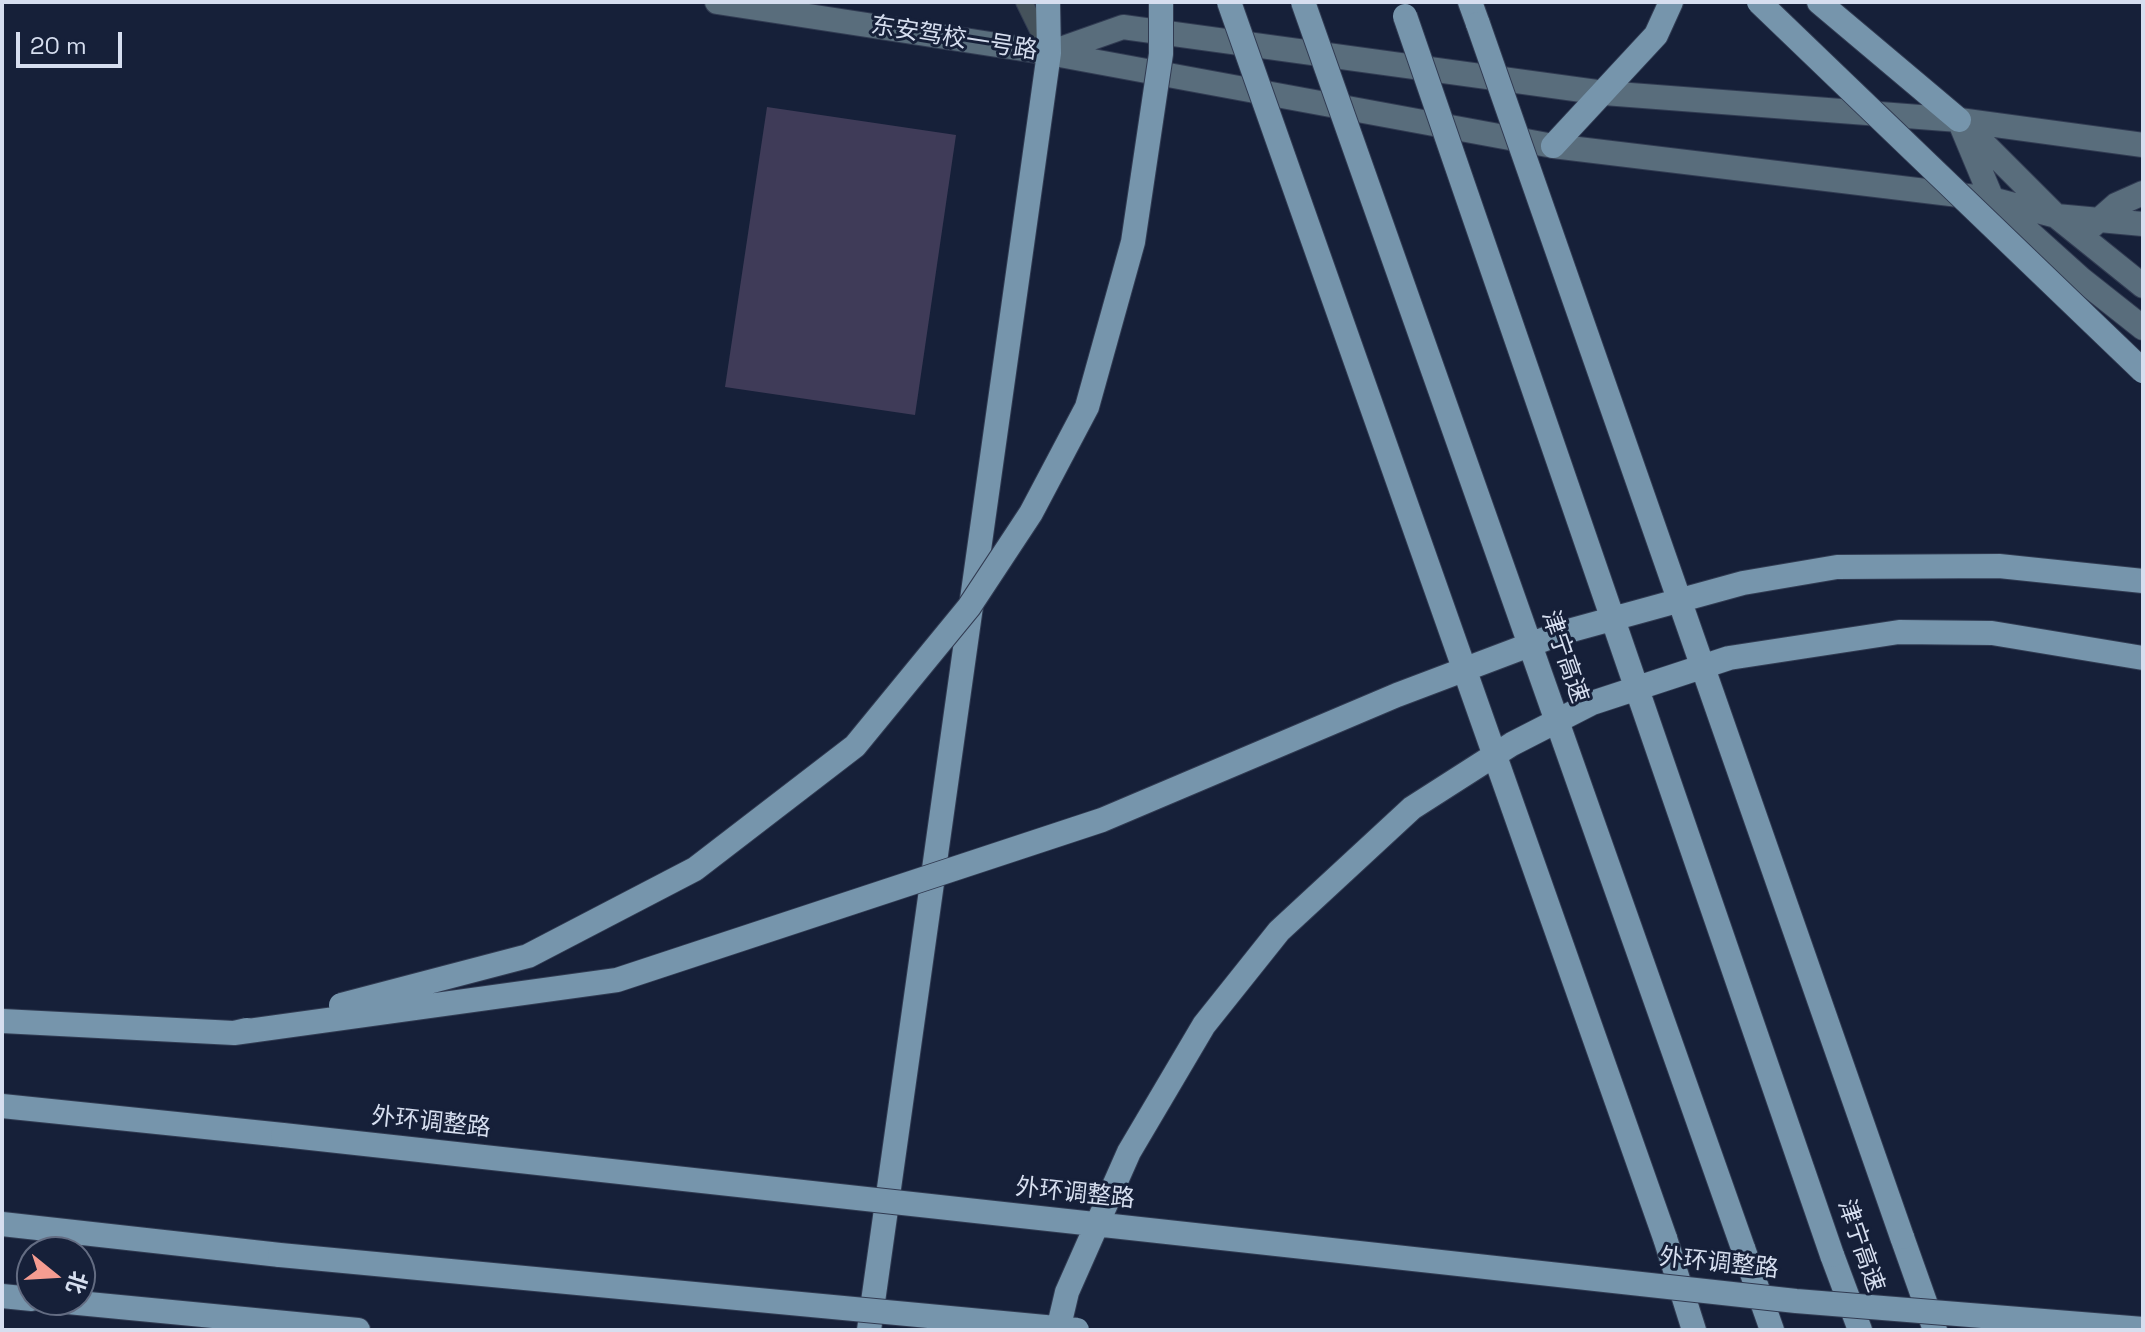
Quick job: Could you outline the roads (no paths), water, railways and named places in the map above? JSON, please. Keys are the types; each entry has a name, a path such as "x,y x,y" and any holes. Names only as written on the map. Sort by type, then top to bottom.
{"highway":[{"path":"869,1330 1049,53 1048,2"},
{"path":"234,1033 528,956 695,869 855,746 969,607 1031,513 1087,407 1133,242 1161,54 1161,2"},
{"path":"1229,2 1665,1238 1694,1330"},
{"name":"津宁高速","path":"1303,2 1772,1330"},
{"path":"1553,146 1656,35 1671,2"},
{"path":"1759,2 2143,371"},
{"path":"1819,2 1959,120"},
{"name":"津宁高速","path":"1402,9 1860,1330"},
{"path":"1474,13 1935,1330"},
{"path":"2,1021 234,1033 617,980 1102,820 1397,695 1561,633 1743,583 1837,567 1970,566 2143,581"},
{"path":"1058,1330 1067,1292 1129,1152 1213,1013 1279,931 1412,808 1512,744 1592,703 1729,658 1899,632 1992,633 2143,658"},
{"name":"外环调整路","path":"2,1106 1796,1301 2143,1329"},
{"path":"2,1224 280,1255 1077,1330"},
{"path":"96,1305 358,1330"}],"street":[{"name":"东安驾校一号路","path":"717,2 1049,53 1553,146 1992,199 2056,216"},
{"path":"1049,53 1123,27 1604,93 1959,120 2143,145"},
{"path":"1959,120 1992,199 2081,279 2143,328"},
{"path":"1959,120 2056,216 2089,230 2143,286"},
{"path":"2081,279 2089,230 2116,205 2143,193"},
{"path":"2089,230 2143,224"}],"lane":[{"path":"1024,2 1049,53"}]}
